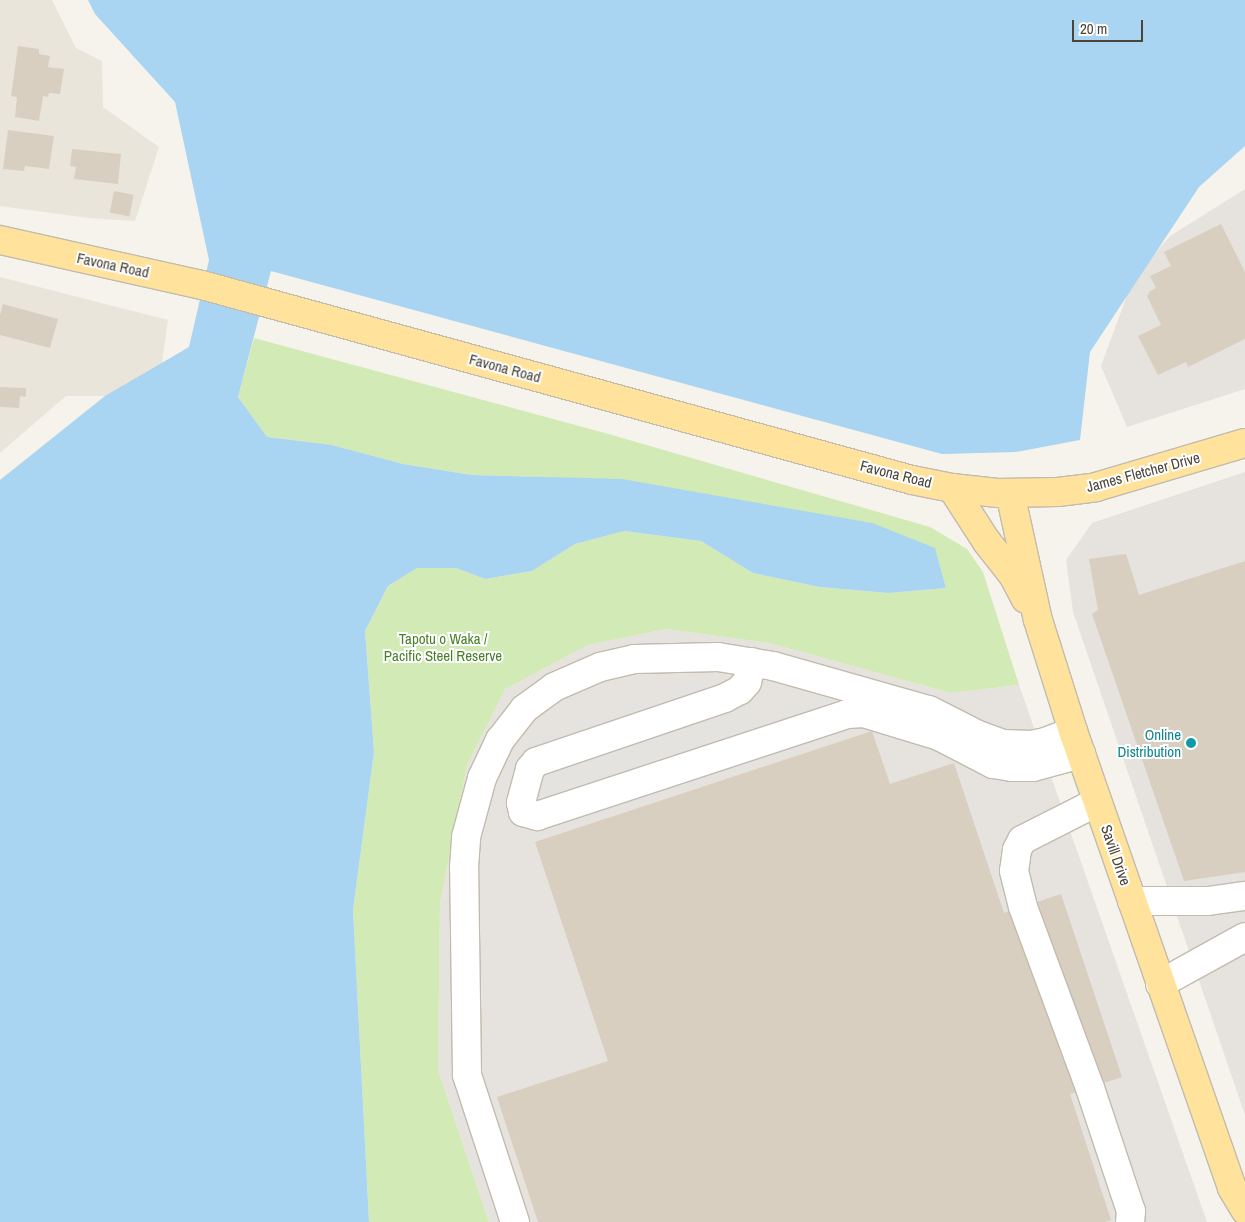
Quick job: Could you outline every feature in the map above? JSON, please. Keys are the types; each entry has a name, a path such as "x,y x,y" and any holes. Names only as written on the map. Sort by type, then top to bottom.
{"main road":[{"name":"Favona Road","path":"0,240 202,285 903,477 952,488 1010,493"},
{"name":"James Fletcher Drive","path":"1010,493 1058,492 1096,487 1245,443"},
{"path":"952,488 987,542 1013,575 1038,620"},
{"name":"Savill Drive","path":"1010,493 1038,620 1077,742 1232,1188 1245,1210"}],"lane":[{"path":"515,1222 467,1075 464,868 466,837 482,778 500,740 524,709 554,687 600,667 634,659 718,657 752,662 929,710 978,735 1003,744 1031,745 1045,742 1077,742"},
{"path":"752,662 747,682 740,690 725,698 536,762 530,769 520,803 523,812 537,816 847,714 864,714 939,736 992,764 1012,767 1033,767 1077,742"},
{"path":"1098,802 1022,840 1017,850 1014,871 1023,907 1090,1088 1131,1211 1130,1222"},
{"path":"1132,902 1208,901 1245,896"},
{"path":"1160,984 1245,937"}],"shaded area":[{"path":"0,0 52,0 76,48 102,61 103,107 159,147 135,221 89,218 0,206"},
{"path":"1245,189 1245,389 1127,427 1101,366 1133,279 1170,236"},
{"path":"0,277 168,320 161,370 132,396 66,396 0,453"},
{"path":"1245,472 1245,1115 1073,612 1066,560 1092,523"},
{"path":"666,629 769,643 951,693 1019,685 1207,1222 489,1222 438,1070 440,903 467,765 505,689 588,645"},
{"path":"720,673 719,689 744,702 756,715 810,698 815,700 824,694 847,699 818,732 815,745 511,845 516,821 500,807 510,755 523,763 529,736"},
{"path":"1245,977 1245,1010 1234,981"}],"green space":[{"name":"Tapotu o Waka / Pacific Steel Reserve","path":"254,338 605,433 930,527 967,549 983,572 1019,685 951,693 769,643 666,629 588,645 505,689 467,765 440,903 438,1070 489,1222 369,1222 353,910 374,752 365,631 388,586 417,568 456,568 485,579 532,571 575,544 624,531 701,541 753,573 820,587 888,593 946,588 935,549 545,477 472,475 403,464 332,445 267,437 238,397"}],"water":[{"path":"88,0 1245,0 1245,146 1199,187 1090,352 1080,440 1016,452 942,454 271,271 238,397 267,437 332,445 403,464 472,475 622,479 872,523 935,548 946,588 888,593 820,587 753,573 701,541 624,531 575,544 532,571 485,579 456,568 417,568 388,586 365,631 374,752 353,910 369,1222 0,1222 0,480 105,396 189,347 209,260 175,102 95,14"}],"building":[{"path":"18,46 39,49 39,54 50,56 48,67 64,69 60,94 49,93 48,97 43,96 39,121 15,117 17,97 11,96"},
{"path":"8,130 54,136 49,169 25,166 24,171 3,169"},
{"path":"72,149 121,154 118,184 74,179 76,167 70,166"},
{"path":"114,191 134,195 129,216 110,213"},
{"path":"1221,224 1245,272 1245,339 1188,367 1186,362 1158,375 1138,336 1161,325 1147,296 1149,292 1156,288 1150,276 1171,266 1164,252"},
{"path":"3,304 58,319 50,348 0,335 0,315"},
{"path":"0,387 26,388 26,397 20,396 19,408 0,407"},
{"name":"Online Distribution","path":"1126,554 1139,595 1245,561 1245,872 1184,881 1092,614 1098,610 1089,559"},
{"path":"872,731 890,784 954,763 1004,913 1061,894 1122,1077 1070,1094 1111,1220 1105,1222 538,1222 497,1097 608,1061 535,842"}],"place":[{"name":"Online Distribution","path":"1191,743"}]}
